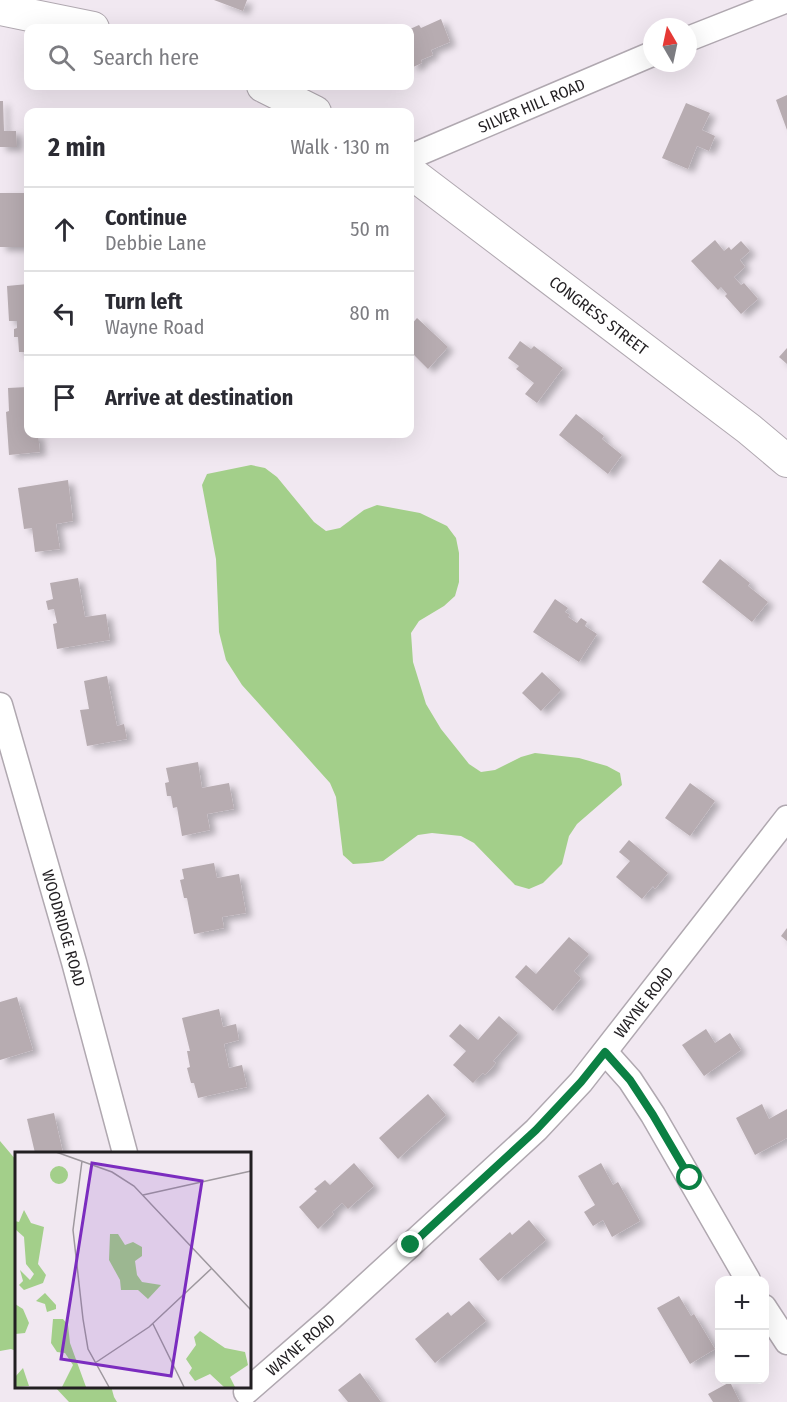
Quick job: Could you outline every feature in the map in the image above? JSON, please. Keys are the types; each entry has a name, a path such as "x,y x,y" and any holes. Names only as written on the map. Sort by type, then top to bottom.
{"main road":[{"path":"0,9 73,24"},
{"path":"271,90 307,108"},
{"name":"CONGRESS STREET","path":"414,175 787,461"}],"street":[{"path":"697,35 787,0"},
{"name":"SILVER HILL ROAD","path":"414,155 643,58"},
{"name":"WOODRIDGE ROAD","path":"0,705 68,940 125,1152"},
{"name":"WAYNE ROAD","path":"247,1393 536,1130 581,1082 787,818"},
{"path":"605,1052 630,1080 653,1115 745,1276"},
{"path":"769,1313 787,1341"}],"green space":[{"path":"251,465 265,468 277,477 314,522 326,531 340,528 364,510 377,505 420,513 447,526 456,538 459,553 459,582 455,596 444,606 419,621 411,633 413,662 426,704 441,729 469,764 481,772 495,770 535,753 579,758 607,766 620,773 622,785 577,824 569,836 562,864 543,883 529,889 515,885 474,843 461,836 432,833 418,835 383,861 353,864 343,855 336,797 330,783 242,685 226,660 219,632 216,559 202,485 207,474"},
{"path":"0,1141 15,1159 15,1351 0,1351"},
{"path":"55,1387 111,1387 117,1402 69,1402"}],"building":[{"path":"214,0 247,0 243,11"},
{"path":"441,19 450,42 431,50 433,55 421,60 422,63 414,67 414,27 419,25 421,28"},
{"path":"787,95 787,130 776,100"},
{"path":"0,101 3,101 4,131 16,131 17,147 0,147"},
{"path":"686,103 710,113 702,130 715,136 709,151 697,146 688,169 662,158"},
{"path":"0,193 24,193 24,247 0,247"},
{"path":"715,240 724,251 729,247 731,250 741,241 750,251 740,260 745,267 734,277 741,285 744,283 758,299 741,314 725,296 727,294 721,287 718,290 691,261"},
{"path":"24,284 24,352 19,352 18,337 14,337 17,321 9,321 7,286"},
{"path":"417,318 448,347 428,369 414,355 414,321"},
{"path":"520,341 531,349 534,346 563,368 537,403 525,394 534,383 516,369 519,366 508,358"},
{"path":"787,348 787,364 779,357"},
{"path":"24,387 24,438 38,438 40,452 9,455 6,412 9,411 8,388"},
{"path":"576,414 604,436 602,439 622,455 608,474 559,435"},
{"path":"68,480 73,521 56,524 60,549 35,552 32,528 24,529 18,488"},
{"path":"720,559 750,583 748,586 768,602 752,622 702,582"},
{"path":"78,578 85,617 106,614 110,640 57,649 53,624 57,623 54,609 48,610 46,601 53,599 50,583"},
{"path":"555,599 568,608 565,612 570,615 568,617 577,623 581,618 587,622 585,626 597,634 579,662 533,632"},
{"path":"542,672 561,690 541,711 522,693"},
{"path":"107,676 117,726 124,724 127,739 87,746 80,710 89,709 84,681"},
{"path":"198,762 202,788 229,783 234,809 207,814 210,830 182,836 177,807 173,808 171,796 167,796 165,783 169,782 166,768"},
{"path":"690,783 715,801 690,836 665,818"},
{"path":"629,840 668,873 655,889 653,886 642,899 616,877 630,861 619,852"},
{"path":"214,863 217,878 239,874 246,913 222,917 224,928 194,934 187,898 184,898 180,880 184,879 182,869"},
{"path":"787,928 787,941 781,936"},
{"path":"569,937 589,954 574,971 581,978 553,1011 515,977 526,965 536,974"},
{"path":"17,997 33,1050 0,1060 0,1002"},
{"path":"219,1009 223,1027 236,1024 239,1040 224,1044 229,1068 242,1065 247,1087 198,1098 187,1068 190,1067 187,1051 190,1051 182,1018"},
{"path":"499,1016 518,1033 493,1061 496,1063 485,1075 483,1073 473,1083 453,1065 466,1051 449,1036 460,1024 478,1040"},
{"path":"706,1029 715,1043 730,1033 741,1050 704,1076 682,1045"},
{"path":"428,1094 446,1115 398,1159 379,1138"},
{"path":"762,1104 769,1119 787,1109 787,1138 755,1155 736,1118"},
{"path":"54,1113 63,1152 35,1152 27,1119"},
{"path":"354,1163 374,1186 348,1209 342,1203 318,1229 299,1207 317,1191 314,1189 325,1180 330,1185"},
{"path":"601,1163 613,1185 618,1182 640,1221 612,1237 603,1220 593,1226 584,1212 595,1205 578,1176"},
{"path":"529,1220 546,1240 498,1281 479,1259 510,1232 512,1235"},
{"path":"679,1296 691,1316 694,1314 715,1349 690,1364 657,1308"},
{"path":"469,1301 486,1321 435,1363 415,1339 448,1312 451,1316"},
{"path":"360,1373 381,1402 348,1402 338,1390"},
{"path":"726,1384 731,1384 740,1402 713,1402 708,1394"}],"route":[{"path":"411,1245 536,1130 581,1082 605,1052 630,1080 690,1178"}]}
